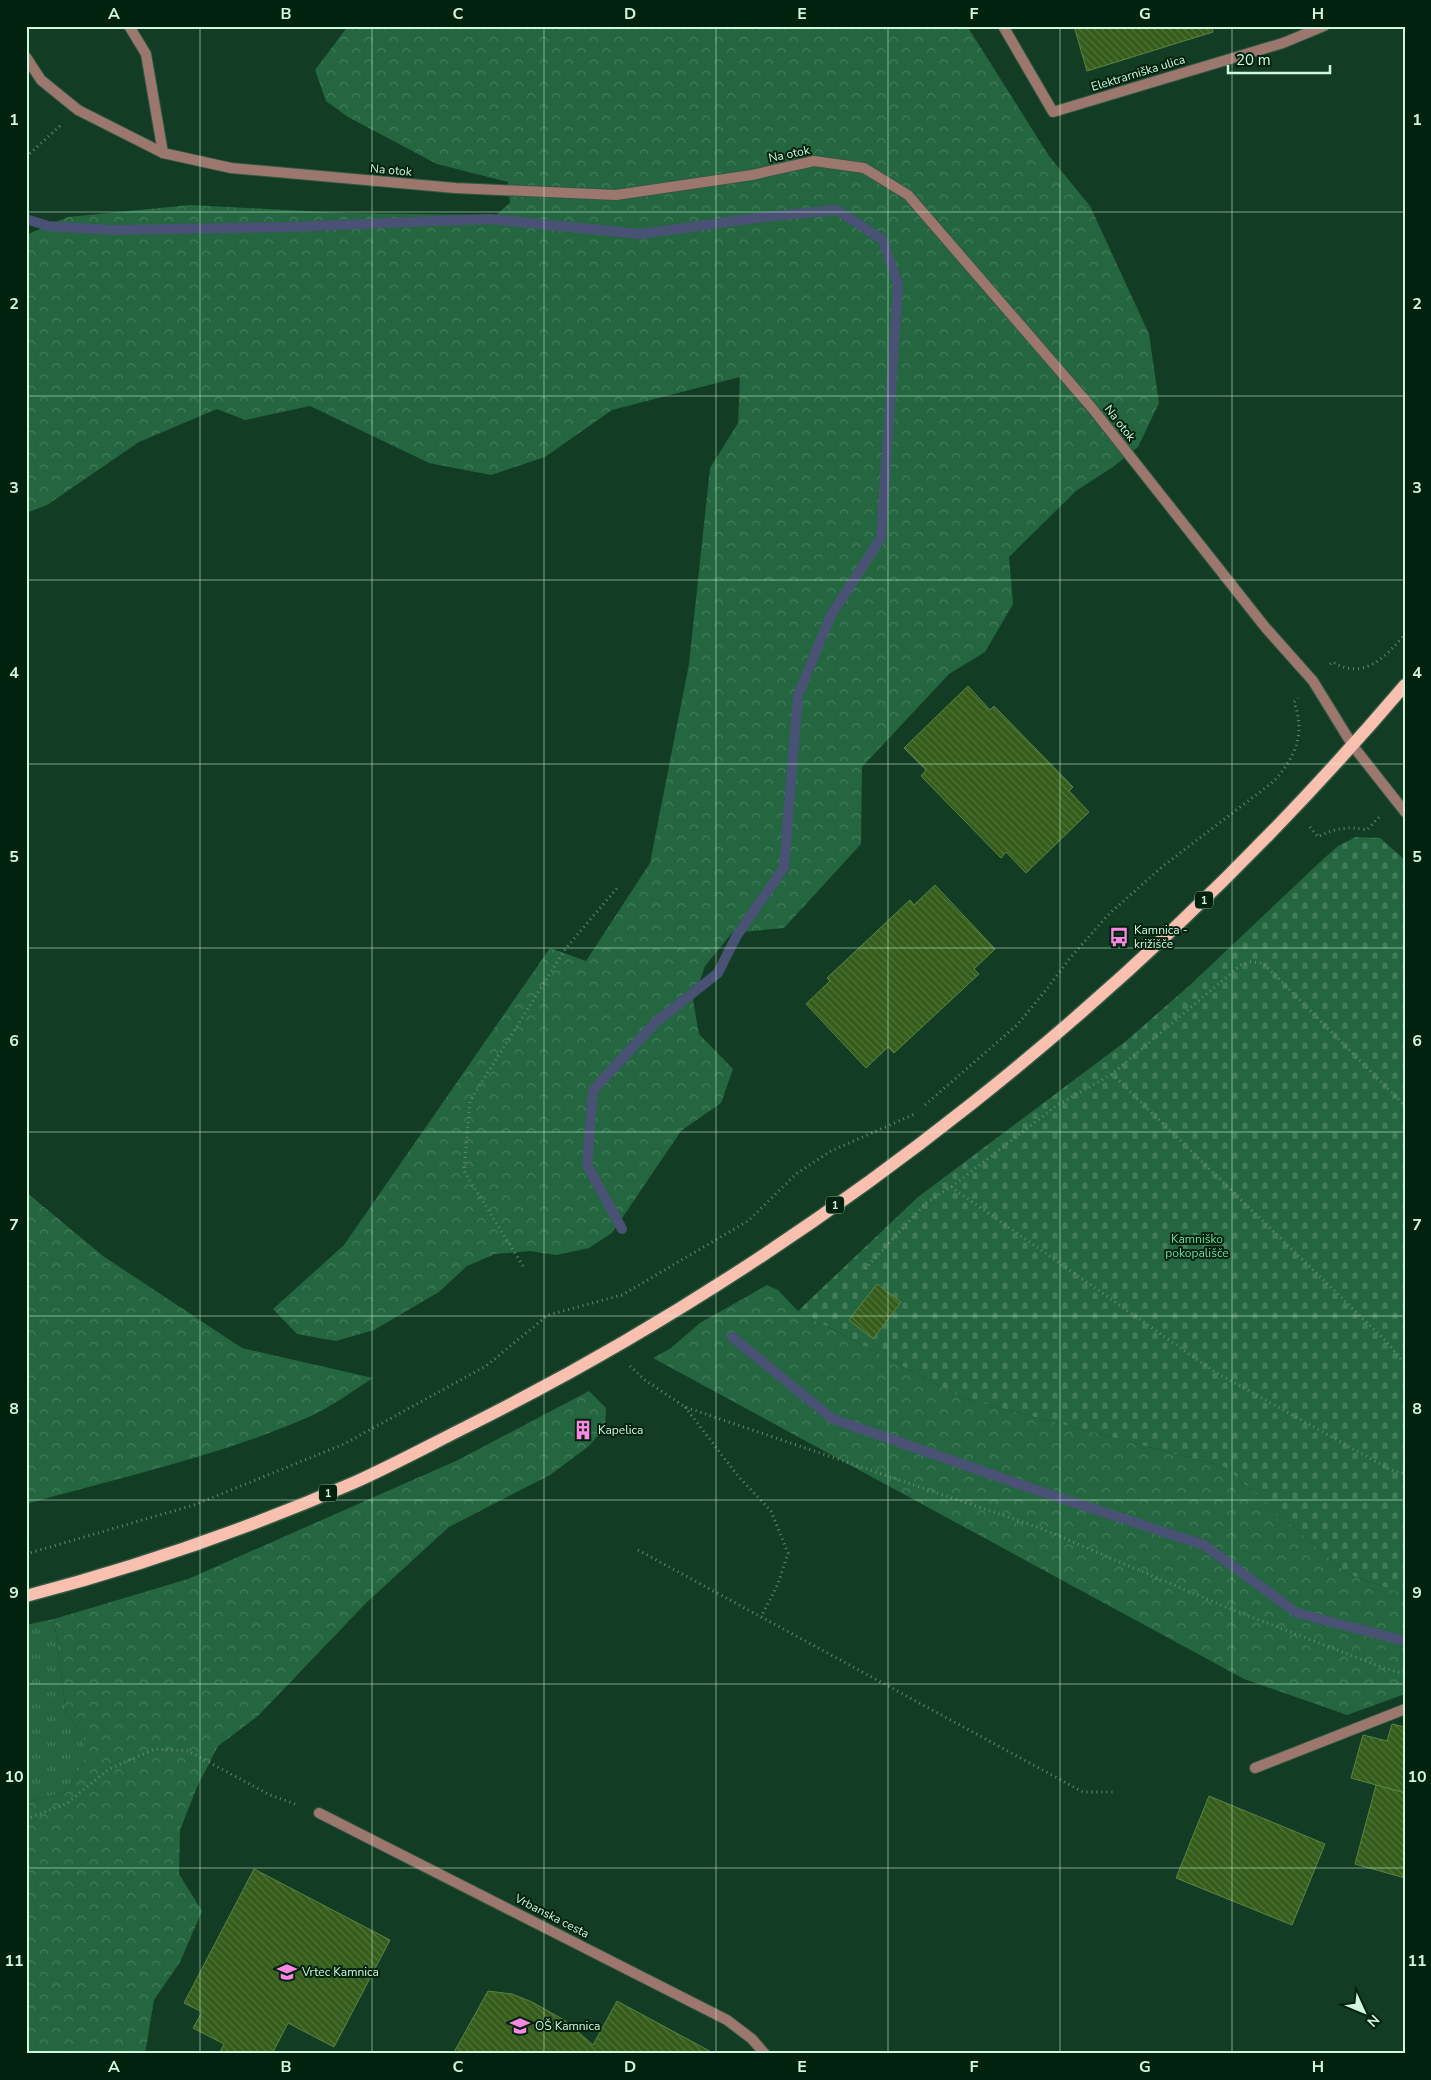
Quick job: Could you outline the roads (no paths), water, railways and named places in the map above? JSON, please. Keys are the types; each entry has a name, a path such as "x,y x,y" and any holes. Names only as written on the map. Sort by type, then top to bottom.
{"main road":[{"name":"1","path":"26,1596 92,1579 229,1532 354,1482 508,1406 612,1349 749,1266 949,1123 1073,1020 1250,855 1353,746 1405,685"}],"street":[{"path":"129,26 146,54 163,153"},
{"name":"Elektrarniška ulica","path":"1003,26 1053,112 1283,43 1324,26"},
{"name":"Na otok","path":"26,57 41,80 78,110 163,153 240,169 455,188 616,195 752,175 814,161 864,168 908,195 1092,408 1264,627 1313,682 1353,746 1405,812"},
{"path":"1255,1768 1405,1709"},
{"name":"Vrbanska cesta","path":"320,1813 727,2020 752,2039 765,2054"}],"waterway":[{"path":"26,219 48,226 111,230 287,227 489,219 641,234 764,217 837,210 883,240 898,285 881,538 831,615 798,695 784,867 736,937 718,973 656,1022 593,1090 587,1165 622,1229"},
{"path":"732,1337 833,1419 1042,1492 1204,1545 1297,1613 1405,1641"}],"place":[{"name":"Kamnica - križišče","path":"1119,937"},
{"name":"Kapelica","path":"583,1430"},
{"name":"Vrtec Kamnica","path":"287,1972"},
{"name":"OŠ Kamnica","path":"520,2026"}],"park label":[{"name":"Kamniško pokopališče","path":"1197,1246"}]}
